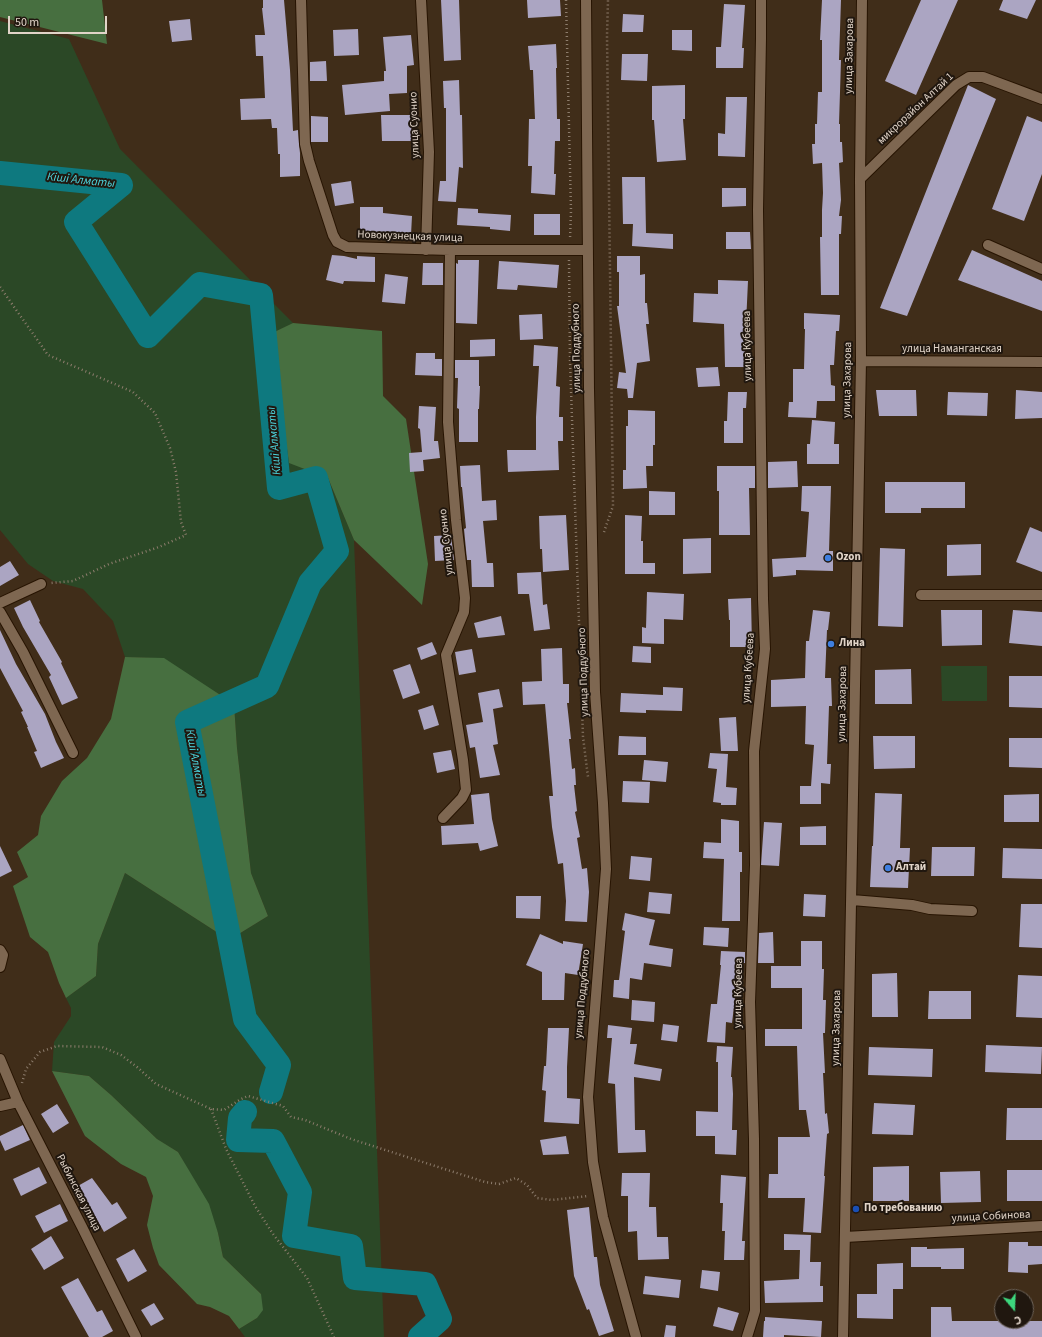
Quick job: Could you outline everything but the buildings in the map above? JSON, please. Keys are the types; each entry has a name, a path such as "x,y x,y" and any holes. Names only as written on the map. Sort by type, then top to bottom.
{"street":[{"name":"Новокузнецкая улица","path":"301,0 305,144 333,235 337,242 347,247 426,250 588,250"},
{"name":"улица Суонио","path":"421,0 429,152 426,250"},
{"name":"улица Поддубного","path":"586,0 589,388 595,692 603,796 606,869 588,1097 593,1162 603,1218 636,1337"},
{"name":"улица Кубеева","path":"747,1337 755,1311 754,1139 750,1002 755,866 754,751 765,649 763,599 758,210 762,38 760,0"},
{"name":"улица Захарова","path":"843,1337 861,361 860,179 862,0"},
{"name":"микрорайон Алтай 1","path":"860,179 956,85 969,77 983,77 1042,99"},
{"path":"988,245 1042,269"},
{"name":"улица Суонио","path":"443,818 462,798 466,790 463,760 446,655 464,612 465,598 456,520 448,422 450,250"},
{"name":"улица Наманганская","path":"861,361 1042,362"},
{"path":"0,603 41,584"},
{"path":"921,595 1042,595"},
{"path":"0,612 22,652 72,753"},
{"path":"852,900 972,912"},
{"path":"0,950 3,954 0,967"},
{"name":"Рыбинская улица","path":"0,1059 18,1102 136,1337"},
{"path":"0,1106 18,1102"},
{"name":"улица Собинова","path":"845,1237 1042,1226"}],"path":[{"path":"566,0 571,211 569,251 570,361 583,737 588,779"},
{"path":"604,533 613,506 607,36 608,0"},
{"path":"0,287 48,355 133,392 155,413 170,448 176,472 181,522 186,535 159,547 109,564 73,581 41,584"},
{"path":"18,1102 26,1069 40,1052 57,1046 102,1047 121,1055 156,1084 211,1109 224,1110 248,1096 283,1106 291,1117 305,1120 351,1139 485,1182 499,1184 516,1178 527,1185 537,1198 552,1200 599,1195"},
{"path":"211,1109 226,1149 255,1206 273,1234 307,1278 334,1337"}],"green space":[{"path":"0,0 102,0 107,44 0,17"},
{"path":"0,21 69,39 120,149 293,323 266,337 279,391 328,478 354,540 384,1337 245,1337 239,1329 257,1318 261,1294 223,1257 218,1233 178,1152 158,1140 89,1076 52,1071 54,1042 71,1016 71,1008 66,998 96,976 98,944 125,873 229,940 268,916 251,873 237,748 234,704 151,658 125,657 113,621 83,589 53,581 28,564 0,530"},
{"path":"293,323 382,331 383,396 406,419 428,564 422,605 354,540 328,478 289,463 279,391 266,336"},
{"path":"125,657 164,658 234,704 237,748 251,873 268,916 229,940 125,873 98,944 96,976 66,998 48,952 30,937 13,886 28,877 17,852 38,835 41,816 62,781 87,758 111,719"},
{"path":"941,666 987,666 987,701 942,701"},
{"path":"52,1071 89,1076 157,1139 178,1152 209,1204 218,1233 223,1257 261,1294 263,1310 257,1318 239,1329 229,1316 210,1307 197,1304 159,1265 147,1225 153,1196 146,1177 121,1164 85,1136"}],"waterway":[{"name":"Кіші Алматы","path":"0,173 121,185 76,222 148,336 200,284 261,295 279,488 316,478 337,551 310,583 267,686 187,722 245,1019 279,1065 271,1092"},
{"name":"Кіші Алматы","path":"245,1112 240,1118 238,1140 273,1141 300,1192 294,1236 351,1246 355,1278 425,1284 440,1319 420,1337"}],"place":[{"name":"Ozon","path":"828,558"},
{"name":"Лина","path":"831,644"},
{"name":"Алтай","path":"888,868"},
{"name":"По требованию","path":"856,1209"}]}
